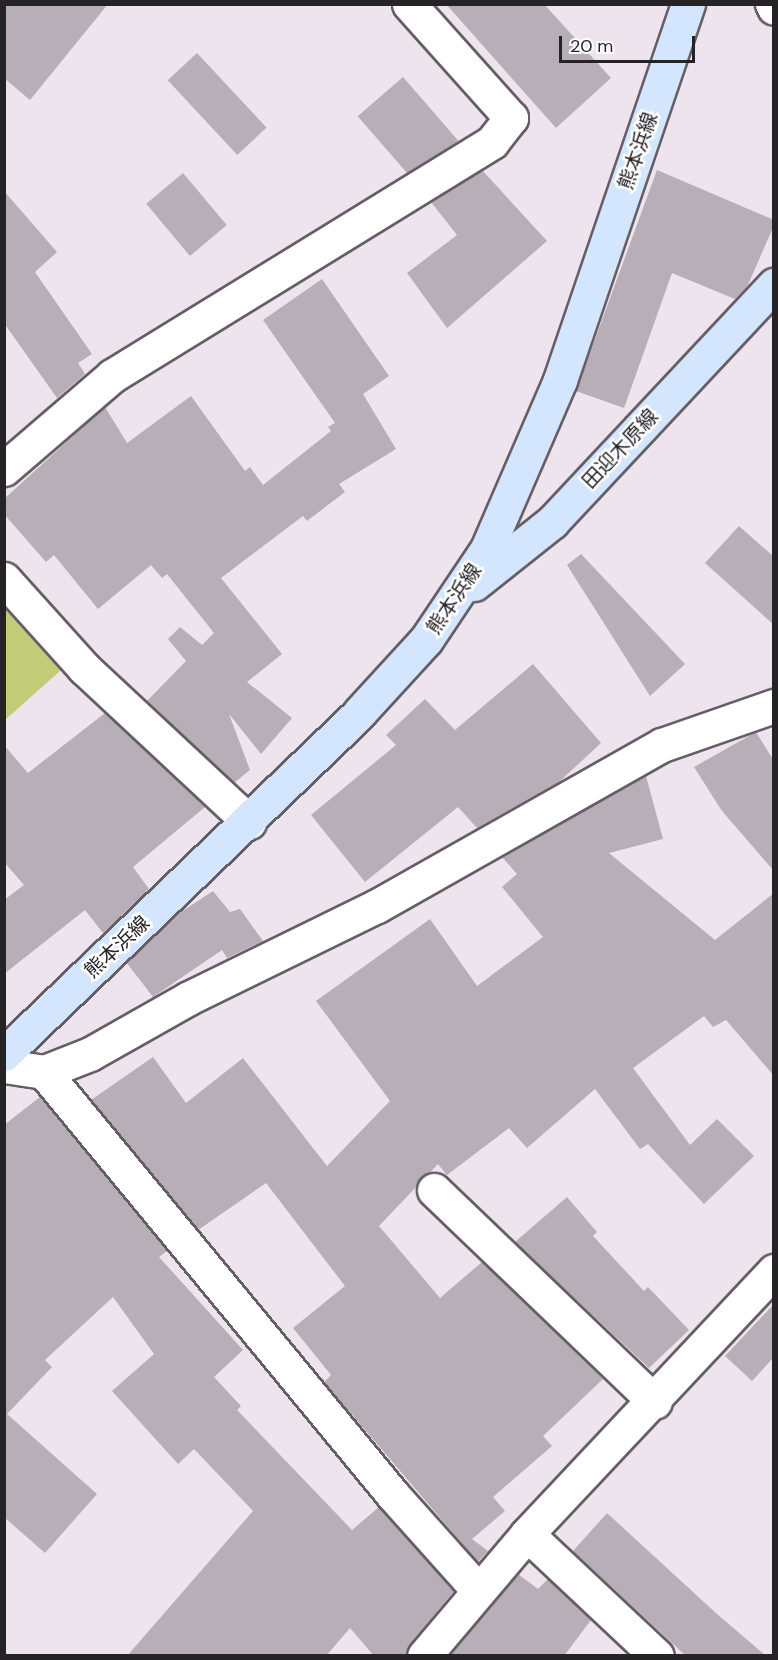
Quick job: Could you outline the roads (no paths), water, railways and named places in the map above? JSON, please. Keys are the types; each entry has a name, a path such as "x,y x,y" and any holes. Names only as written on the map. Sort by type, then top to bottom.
{"main road":[{"name":"熊本浜線","path":"4,1054 249,822 426,640 487,549 560,380 688,4"},
{"name":"田迎木原線","path":"453,600 552,522 774,285"}],"street":[{"path":"4,469 112,376 492,142 512,118 409,4"},
{"path":"4,579 84,668 249,822"},
{"path":"4,1066 44,1072 90,1054 189,998 377,906 662,745 774,706"},
{"path":"44,1072 393,1495 477,1589"},
{"path":"434,1190 655,1402"},
{"path":"424,1656 477,1589 655,1402 774,1271"},
{"path":"527,1534 657,1656"}]}
